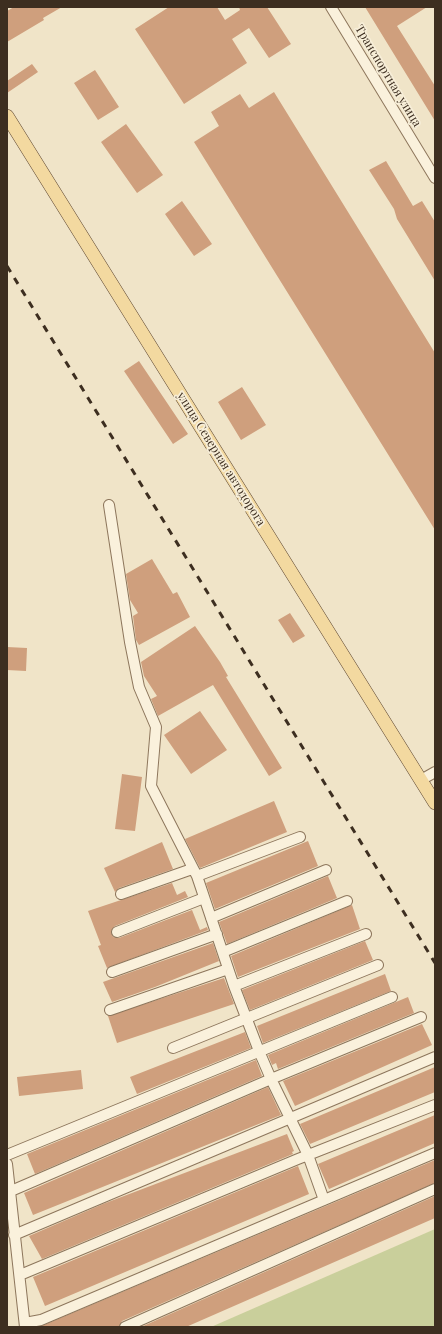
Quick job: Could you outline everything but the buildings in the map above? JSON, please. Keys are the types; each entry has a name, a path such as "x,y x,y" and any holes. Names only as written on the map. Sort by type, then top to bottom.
{"main road":[{"name":"улица Северная автодорога","path":"7,116 435,803"}],"street":[{"name":"Транспортная улица","path":"331,7 435,178"},
{"path":"109,505 130,642 139,687 156,727 151,786 195,872 246,1018 271,1079 308,1155 324,1200"},
{"path":"421,780 435,772"},
{"path":"121,894 195,872 300,837"},
{"path":"211,918 326,870"},
{"path":"117,932 204,898"},
{"path":"223,952 347,901"},
{"path":"112,972 217,934"},
{"path":"234,986 366,934"},
{"path":"173,1048 378,965"},
{"path":"110,1010 228,969"},
{"path":"7,1155 392,997"},
{"path":"11,1191 271,1079 421,1017"},
{"path":"14,1235 290,1117 435,1057"},
{"path":"20,1275 308,1155 435,1105"},
{"path":"7,1164 11,1191 14,1235 26,1326 435,1153"},
{"path":"125,1327 435,1189"}],"green space":[{"path":"435,1229 435,1327 211,1327"}],"railway":[{"path":"7,266 435,963"}]}
